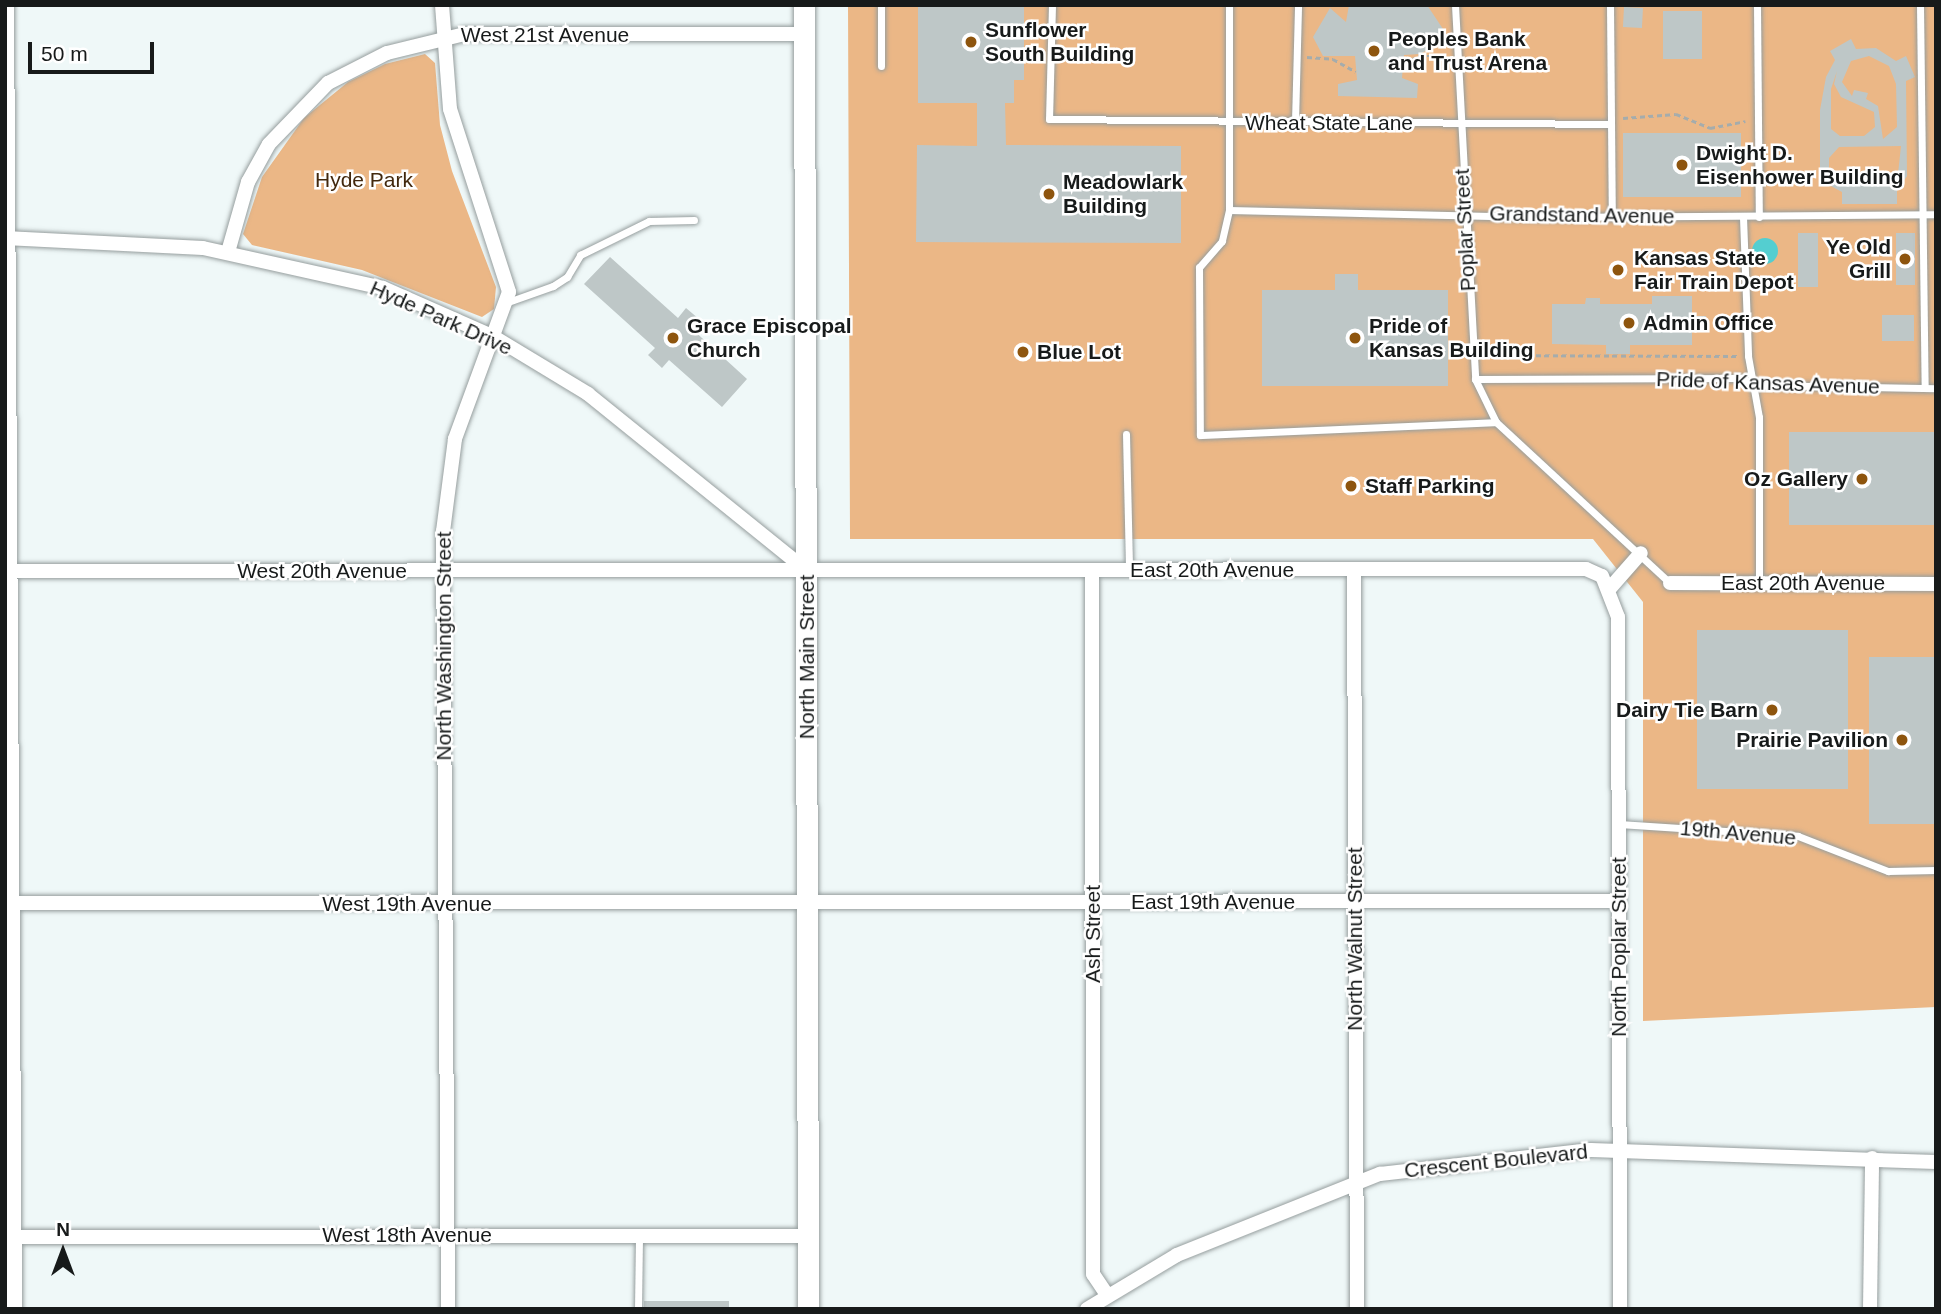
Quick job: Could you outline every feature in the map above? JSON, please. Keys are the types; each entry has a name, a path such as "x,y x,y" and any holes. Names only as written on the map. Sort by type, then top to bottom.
{"main road":[{"name":"North Main Street","path":"804,5 808,1309"}],"street":[{"path":"5,5 7,903 13,1309"},
{"name":"North Washington Street","path":"442,5 443,37 458,142 508,279 508,302 455,439 446,489 443,571 448,1309"},
{"name":"West 21st Avenue","path":"228,251 255,168 303,105 360,65 443,37 805,34"},
{"name":"Hyde Park Drive","path":"6,238 228,251 383,288 494,337 608,408 807,571"},
{"path":"1611,587 1641,553"},
{"name":"East 20th Avenue","path":"807,571 1586,569 1611,587"},
{"name":"Ash Street","path":"1092,570 1093,1274 1107,1295"},
{"name":"North Walnut Street","path":"1354,570 1357,1309"},
{"name":"West 20th Avenue","path":"6,571 807,571"},
{"name":"East 20th Avenue","path":"1670,583 1936,584"},
{"name":"North Poplar Street","path":"1611,587 1618,617 1620,1309"},
{"name":"East 19th Avenue","path":"808,903 1619,901"},
{"name":"West 19th Avenue","path":"7,903 808,903"},
{"name":"Crescent Boulevard","path":"1087,1309 1177,1255 1380,1174 1498,1159 1619,1152 1936,1162"},
{"path":"1870,1309 1872,1158"},
{"name":"West 18th Avenue","path":"10,1237 808,1236"}],"lane":[{"path":"881,5 881,66"},
{"name":"Wheat State Lane","path":"1052,5 1049,119 1458,123 1609,121"},
{"path":"1228,5 1229,210 1222,241 1199,267 1200,435 1496,422"},
{"path":"1294,122 1298,5"},
{"name":"Poplar Street","path":"1455,5 1458,123 1471,355 1475,379 1496,422 1641,553 1670,583"},
{"path":"1610,5 1612,217"},
{"path":"1757,5 1759,217"},
{"path":"1920,5 1925,388"},
{"name":"Grandstand Avenue","path":"1229,210 1465,212 1612,217 1936,214"},
{"path":"1743,217 1748,356 1756,385 1759,583"},
{"path":"508,302 553,286 567,277 580,255 649,220 694,220"},
{"name":"Pride of Kansas Avenue","path":"1475,379 1741,378 1756,385 1936,388"},
{"path":"1126,434 1129,570"},
{"name":"19th Avenue","path":"1619,824 1798,836 1888,871 1936,870"},
{"path":"638,1309 639,1236"}],"path":[{"path":"1403,64 1419,56 1456,56"},
{"path":"1297,57 1333,59 1356,72"},
{"path":"1609,121 1676,114 1710,128 1758,121"},
{"path":"1471,355 1748,356"}],"green space":[{"path":"848,5 1936,5 1936,1007 1643,1021 1643,602 1593,539 850,539"},
{"name":"Hyde Park","path":"425,54 435,63 440,125 452,171 496,287 494,309 482,317 362,270 252,245 243,234 262,177 304,118 348,82 385,64"}],"water":[{"path":"1765,238 1774,242 1778,251 1774,260 1765,264 1756,260 1752,251 1756,242"}],"building":[{"name":"Meadowlark Building","path":"918,5 1024,5 1024,80 1014,80 1014,103 1005,103 1006,145 1181,146 1181,243 916,242 917,145 977,146 977,103 918,103"},
{"name":"Peoples Bank and Trust Arena","path":"1349,5 1427,5 1449,38 1420,54 1404,55 1402,78 1418,84 1417,98 1338,96 1338,84 1357,80 1355,56 1323,56 1313,37 1330,8 1346,22"},
{"path":"1624,7 1643,8 1642,28 1623,27"},
{"path":"1663,11 1702,11 1702,59 1663,59"},
{"path":"1851,39 1856,49 1876,48 1896,61 1906,56 1915,77 1906,81 1907,176 1897,191 1897,204 1842,204 1842,192 1829,185 1820,169 1820,110 1826,77 1835,60 1830,51","holes":["1869,56 1889,66 1896,84 1897,127 1883,139 1878,106 1866,99 1868,93 1854,90 1852,96 1842,82 1851,61","1837,71 1834,84 1841,97 1874,112 1875,127 1864,136 1840,136 1831,129 1831,89","1901,146 1897,183 1897,174 1842,174 1842,185 1829,175 1829,158 1839,147"]},
{"name":"Dwight D. Eisenhower Building","path":"1623,133 1741,133 1741,197 1623,197"},
{"path":"1798,233 1818,233 1818,287 1798,287"},
{"name":"Ye Old Grill","path":"1896,233 1915,233 1915,285 1896,285"},
{"name":"Grace Episcopal Church","path":"610,257 678,318 686,308 699,319 691,328 747,379 722,407 669,360 662,368 648,355 655,348 584,284"},
{"name":"Pride of Kansas Building","path":"1335,274 1358,274 1358,290 1448,290 1448,386 1262,386 1262,290 1335,290"},
{"name":"Admin Office","path":"1652,296 1692,296 1692,316 1706,316 1706,331 1692,331 1692,345 1630,345 1630,354 1606,354 1606,345 1552,344 1552,304 1585,304 1586,298 1600,298 1600,304 1652,304"},
{"path":"1882,315 1914,315 1914,341 1882,341"},
{"name":"Oz Gallery","path":"1789,432 1936,432 1936,525 1789,525"},
{"name":"Dairy Tie Barn","path":"1697,630 1848,630 1848,789 1697,789"},
{"name":"Prairie Pavilion","path":"1869,657 1936,657 1936,824 1869,824"},
{"path":"644,1301 729,1301 729,1309 644,1309"}],"place":[{"name":"Sunflower South Building","path":"971,42"},
{"name":"Peoples Bank and Trust Arena","path":"1374,51"},
{"name":"Dwight D. Eisenhower Building","path":"1682,165"},
{"name":"Meadowlark Building","path":"1049,194"},
{"name":"Ye Old Grill","path":"1905,259"},
{"name":"Kansas State Fair Train Depot","path":"1618,270"},
{"name":"Admin Office","path":"1629,323"},
{"name":"Grace Episcopal Church","path":"673,338"},
{"name":"Pride of Kansas Building","path":"1355,338"},
{"name":"Blue Lot","path":"1023,352"},
{"name":"Oz Gallery","path":"1862,479"},
{"name":"Staff Parking","path":"1351,486"},
{"name":"Dairy Tie Barn","path":"1772,710"},
{"name":"Prairie Pavilion","path":"1902,740"}]}
